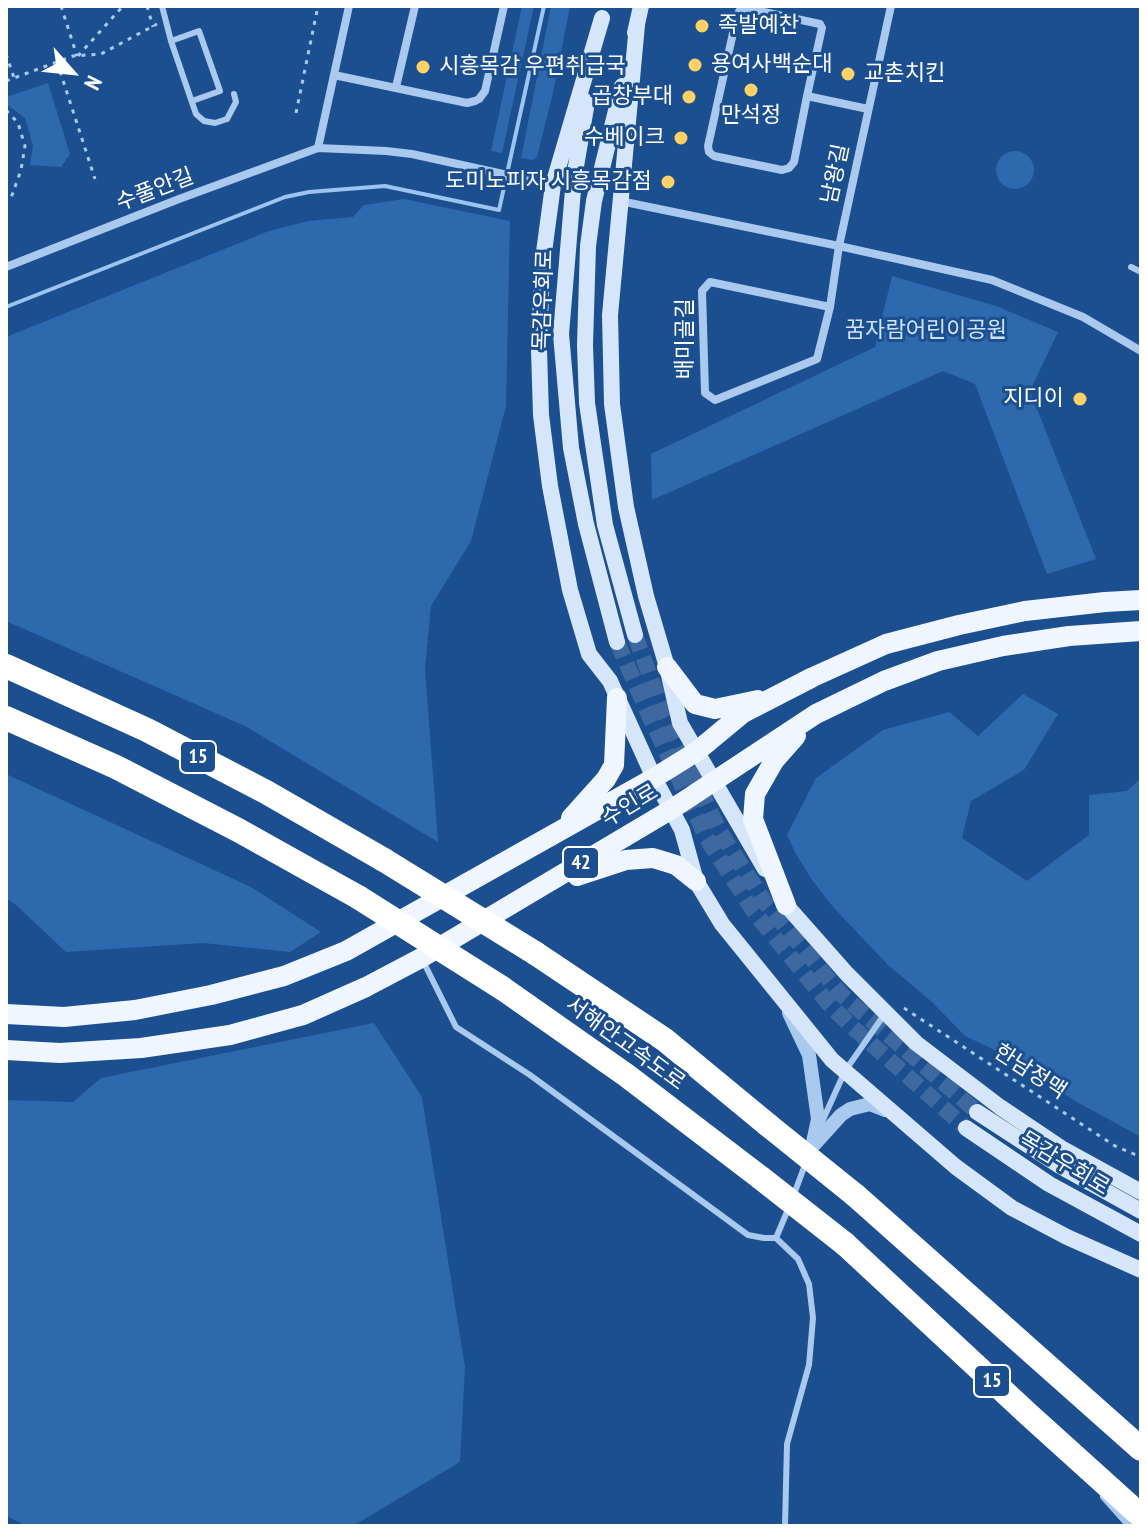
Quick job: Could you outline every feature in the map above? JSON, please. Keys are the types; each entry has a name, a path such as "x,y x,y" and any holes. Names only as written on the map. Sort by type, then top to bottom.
{"highway":[{"name":"서해안고속도로","path":"6,666 147,730 266,792 535,953 665,1040 855,1195 1141,1449"},
{"name":"서해안고속도로","path":"6,718 130,774 358,897 502,988 626,1075 845,1244 1141,1516"}],"main road":[{"name":"목감우회로","path":"635,635 605,525 587,403 585,345 588,246 594,201 641,6"},
{"name":"목감우회로","path":"604,12 574,178 561,334 571,448 586,524 617,642"},
{"path":"604,12 553,185 542,267 539,350 541,415 550,486 570,590 589,654 610,681 654,778 682,830 696,881 722,924 832,1060 956,1167 1012,1208 1141,1270"},
{"path":"637,25 610,315 612,404 626,507 680,723 786,905 885,1014 916,1043 1000,1107 1061,1148 1141,1192"},
{"name":"수인로","path":"6,1014 64,1017 135,1010 284,976 346,951 654,778 696,752 743,713 886,644 1025,611 1141,600"},
{"name":"수인로","path":"6,1050 60,1053 141,1048 230,1035 303,1015 421,958 672,809 816,714 884,681 938,661 1003,646 1141,631"},
{"path":"667,667 695,704 715,709 777,696"},
{"path":"561,830 606,779 614,765 617,698"},
{"path":"786,905 753,819 755,794 774,761 816,714"},
{"path":"539,888 626,860 653,858 676,865 696,881"},
{"name":"목감우회로","path":"977,1112 1060,1166 1141,1211"},
{"name":"목감우회로","path":"966,1128 1049,1184 1141,1234"}],"street":[{"path":"318,148 349,6"},
{"path":"396,87 415,6"},
{"path":"334,75 467,103 479,99 485,91 504,6"},
{"name":"남왕길","path":"839,246 891,6"},
{"name":"남왕길","path":"745,8 820,24 822,28 807,96 794,162 789,168 782,170 714,156 709,152 740,10 745,8"},
{"path":"807,96 868,109"},
{"name":"수풀안길","path":"6,267 318,148 412,154 553,185"},
{"path":"620,201 992,280 1083,317 1141,351"},
{"name":"배미골길","path":"830,307 710,282 702,291 705,393 715,400 817,359 830,307 839,246"},
{"path":"784,1002 809,1055 818,1119 812,1147"},
{"path":"812,1147 850,1109 870,1104 898,1116"}],"lane":[{"path":"162,6 196,114 204,121 215,123 227,119 236,102 234,94"},
{"path":"171,41 199,31 220,91 192,101"},
{"path":"1131,267 1141,272"},
{"path":"421,958 456,1027 530,1075 748,1235 776,1238 798,1259 809,1284 813,1318 809,1365 787,1444 785,1526"},
{"path":"776,1238 845,1071 885,1014"},
{"path":"1028,1414 1079,1470"},
{"path":"1099,1493 1129,1526"}],"path":[{"path":"61,6 78,56"},
{"path":"78,56 123,6"},
{"path":"6,81 78,56 101,54 152,28 147,6"},
{"path":"296,113 318,6"},
{"path":"6,54 14,78"},
{"path":"57,62 95,179"},
{"path":"6,110 18,123 25,146 11,198"},
{"name":"한남정맥","path":"904,1008 1115,1146 1141,1157"}],"green space":[{"path":"522,6 534,6 502,153 491,151"},
{"path":"551,6 570,6 553,93 537,157 533,160 521,158"},
{"path":"48,83 70,154 61,167 30,165 33,146 25,118 6,104 6,97"},
{"path":"1015,151 1028,157 1034,170 1028,183 1015,189 1002,183 996,170 1002,157"},
{"path":"404,199 510,221 506,406 471,541 431,606 425,669 438,842 245,726 6,621 6,337 269,231 308,221 353,217 364,205"},
{"name":"꿈자람어린이공원","path":"892,276 996,306 1058,332 1030,391 1096,559 1047,574 975,384 943,371 652,500 651,454 875,347"},
{"path":"1023,694 1058,714 1024,770 971,801 962,838 1027,881 1089,835 1089,795 1127,791 1141,778 1141,1137 1075,1101 1007,1056 965,1036 932,1002 888,965 833,907 812,880 787,835 816,778 883,730 949,712 978,736"},
{"path":"6,774 251,887 321,932 290,952 203,943 66,952 6,898"},
{"path":"374,1023 422,1097 465,1367 460,1462 353,1526 22,1526 6,1516 6,1100 73,1102 101,1078"}],"waterway":[{"path":"6,307 285,197 309,192 385,186 499,210 544,6"}],"tunnel":[{"path":"635,635 662,709 719,830 766,904 842,995 977,1112"},
{"path":"617,642 706,837 754,912 828,1003 966,1128"}],"place":[{"name":"족발예찬","path":"702,26"},
{"name":"용여사백순대","path":"695,65"},
{"name":"시흥목감 우편취급국","path":"423,67"},
{"name":"교촌치킨","path":"848,74"},
{"name":"만석정","path":"751,90"},
{"name":"곱창부대","path":"689,97"},
{"name":"수베이크","path":"681,138"},
{"name":"도미노피자 시흥목감점","path":"668,182"},
{"name":"지디이","path":"1080,399"}]}
